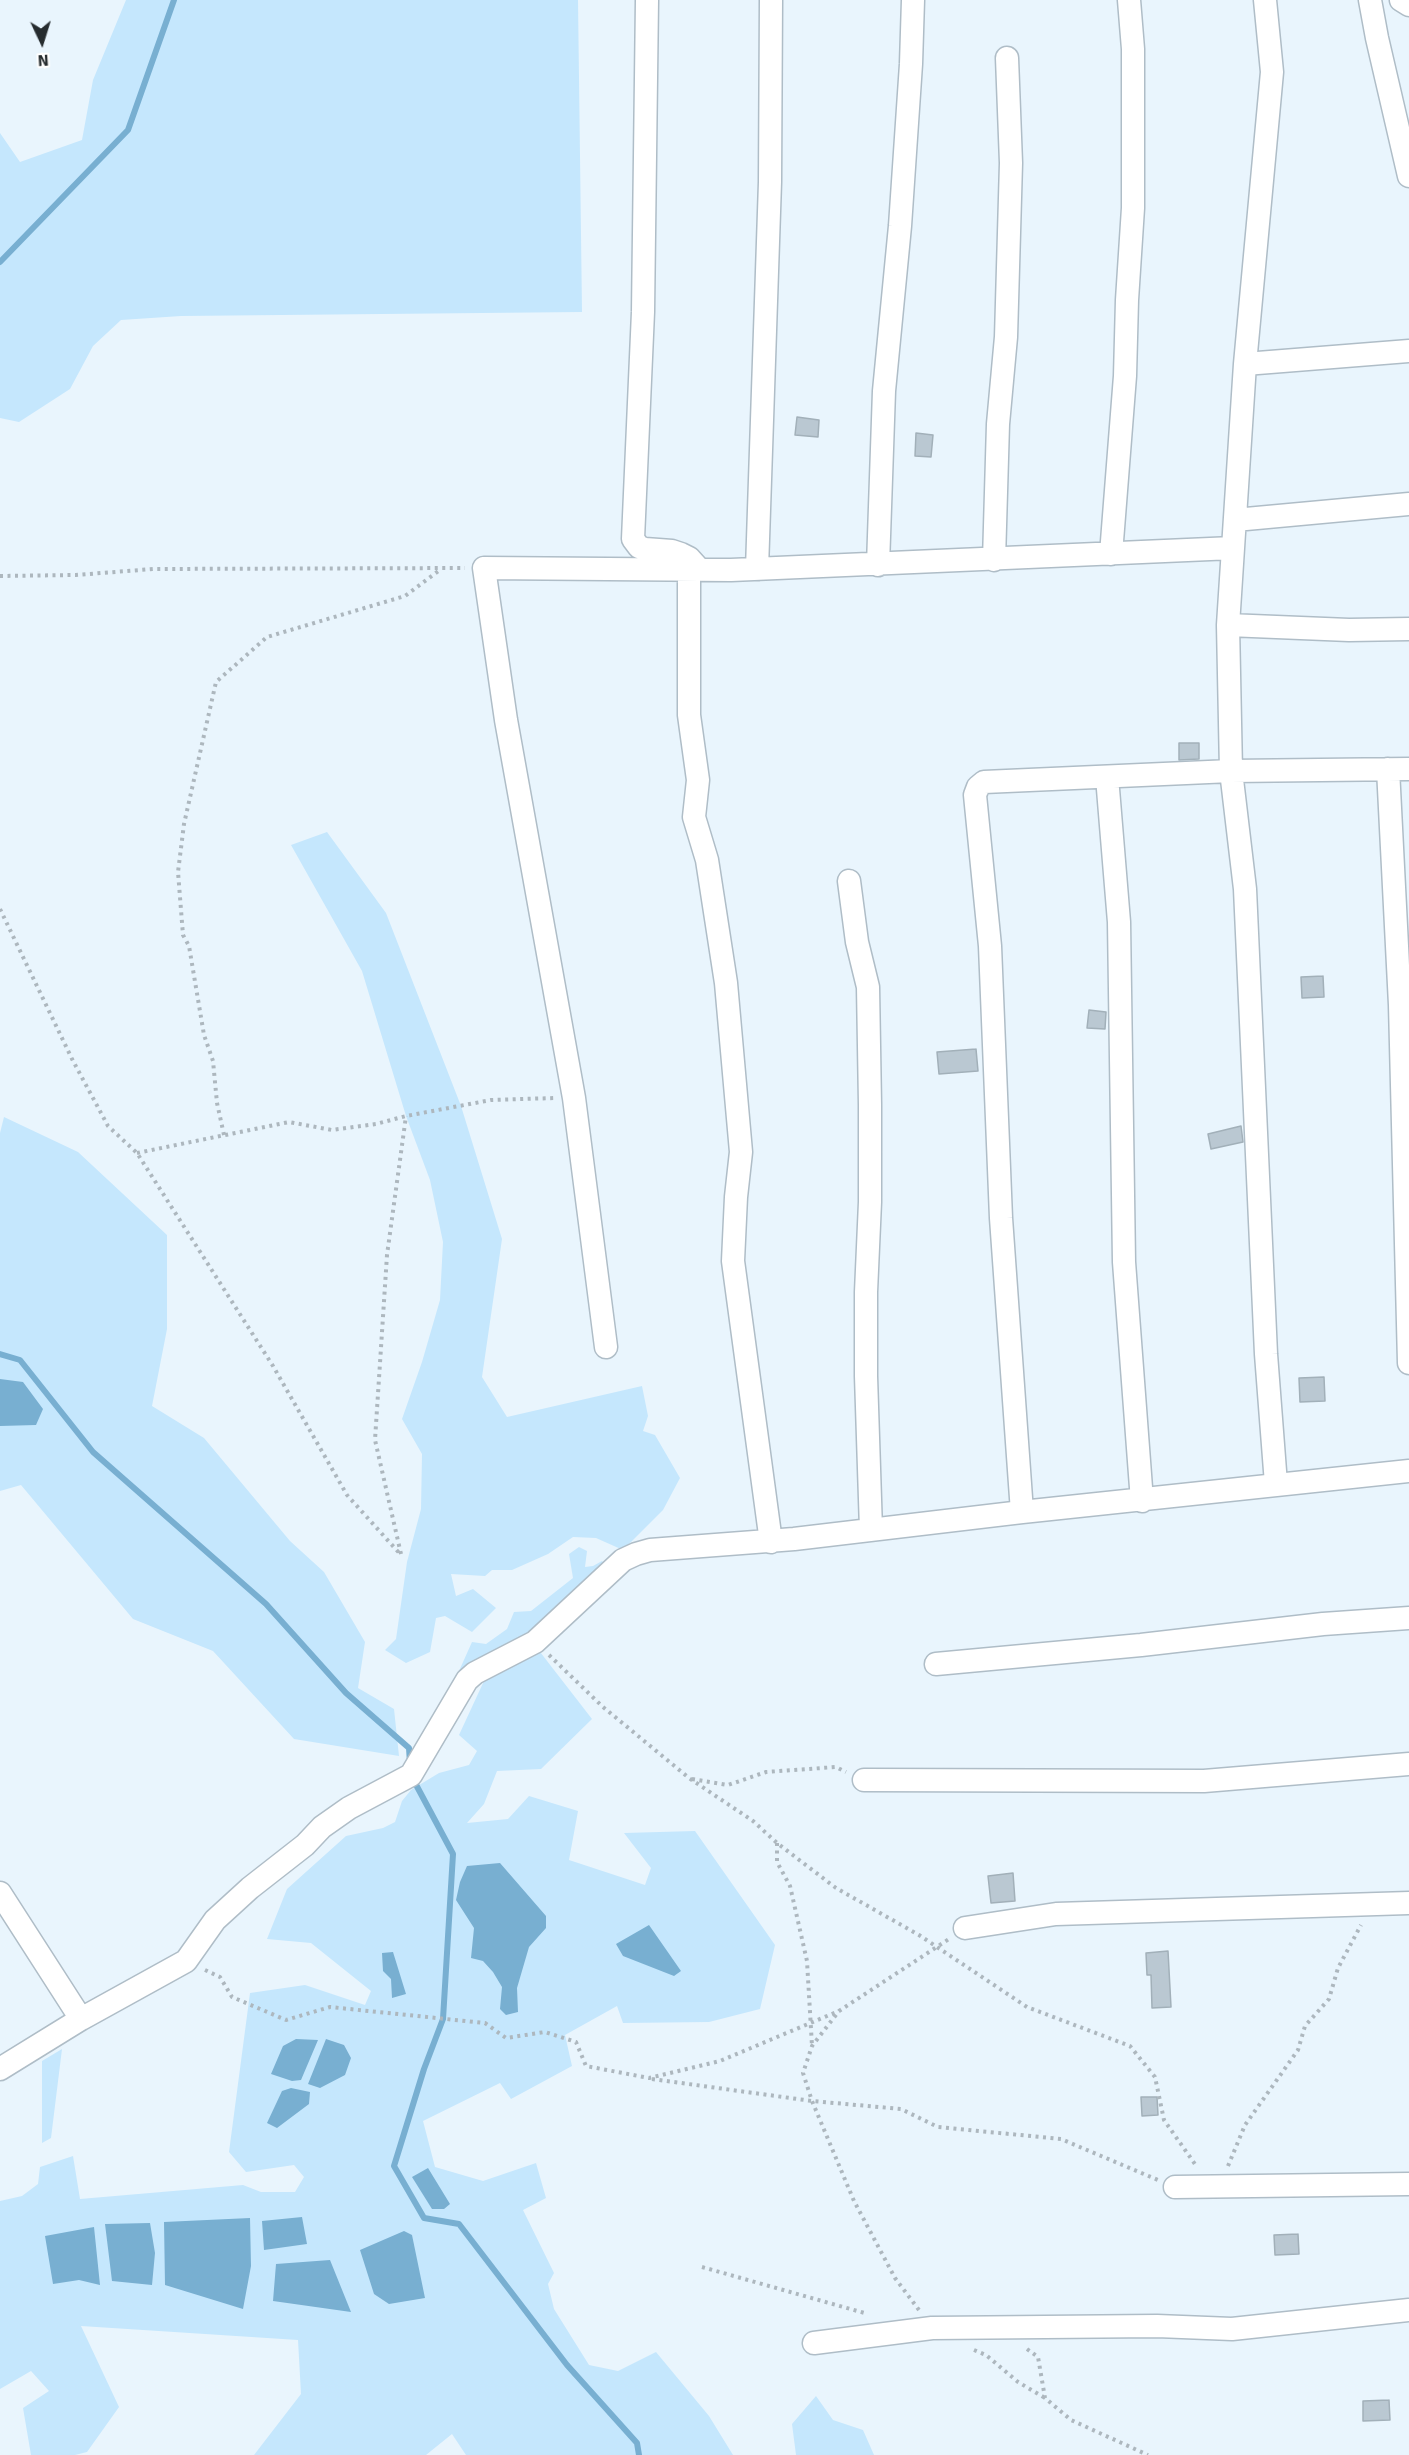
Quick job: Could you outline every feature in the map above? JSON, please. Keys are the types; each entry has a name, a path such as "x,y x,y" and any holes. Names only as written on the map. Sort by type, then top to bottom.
{"street":[{"path":"646,0 643,312 633,539 639,547 645,549 681,554 689,558 694,569 689,715 698,780 694,817 707,860 726,983 741,1152 733,1261 771,1542"},
{"path":"757,569 770,182 771,0"},
{"path":"878,565 884,391 900,226 913,0"},
{"path":"1112,554 1125,376 1133,208 1133,49 1129,0"},
{"path":"1265,0 1272,72 1245,364 1228,625 1231,771 1245,889 1266,1354 1276,1484"},
{"path":"1370,0 1409,176"},
{"path":"1401,0 1409,5"},
{"path":"994,560 998,424 1006,337 1011,163 1007,58"},
{"path":"1245,364 1409,351"},
{"path":"1235,520 1409,504"},
{"path":"606,1347 574,1098 506,720 484,568 757,569 1233,548"},
{"path":"1228,625 1349,630 1409,628"},
{"path":"1023,1512 1001,1218 990,946 975,795 978,787 984,782 1231,771 1398,769 1400,1005 1409,1363"},
{"path":"1107,777 1119,922 1124,1262 1142,1501"},
{"path":"849,881 857,942 868,987 870,1202 866,1292 866,1376 871,1530"},
{"path":"0,2069 81,2019 186,1961 215,1920 250,1888 305,1845 322,1827 411,1775 467,1680 475,1673 535,1642 623,1560 636,1554 650,1550 771,1542 1023,1512 1409,1471"},
{"path":"936,1664 1141,1645 1323,1624 1409,1618"},
{"path":"864,1780 1204,1781 1409,1764"},
{"path":"0,1893 81,2019"},
{"path":"965,1928 1056,1914 1409,1902"},
{"path":"1175,2187 1409,2184"},
{"path":"814,2343 932,2328 1157,2326 1232,2329 1409,2310"}],"path":[{"path":"0,576 153,569 484,568"},
{"path":"224,1135 217,1103 213,1061 204,1035 189,946 183,935 178,872 184,824 216,682 267,638 405,596 441,569"},
{"path":"0,909 72,1059 108,1126 137,1153 273,1366 347,1495 401,1556 375,1440 387,1255 406,1116"},
{"path":"137,1153 290,1122 332,1130 376,1124 491,1100 574,1098"},
{"path":"535,1642 603,1707 689,1778 753,1821 777,1843 836,1888 937,1947 1027,2007 1130,2046 1155,2077 1164,2120 1197,2165 1210,2188"},
{"path":"689,1778 728,1785 766,1772 836,1767 864,1780"},
{"path":"777,1843 777,1862 790,1886 807,1961 812,2046 803,2073 812,2101 854,2201 895,2278 932,2328"},
{"path":"1210,2188 1245,2125 1298,2050 1305,2026 1329,1999 1338,1968 1372,1903"},
{"path":"649,2078 720,2061 839,2011 965,1928"},
{"path":"186,1961 220,1977 232,1997 286,2020 330,2007 485,2023 506,2038 545,2032 576,2042 586,2066 649,2078 812,2101 901,2109 938,2127 1061,2139 1175,2187"},
{"path":"812,2046 839,2011"},
{"path":"996,2326 1038,2357 1045,2398 1062,2413 1071,2420 1148,2455"}],"shaded area":[{"path":"126,0 578,0 582,312 181,316 121,320 93,346 70,389 19,422 0,418 0,133 20,162 82,140 93,80"},
{"path":"327,832 386,913 461,1106 502,1239 482,1377 507,1417 642,1386 648,1416 643,1431 655,1435 680,1478 663,1510 623,1550 596,1538 573,1537 548,1554 512,1570 492,1570 485,1576 451,1574 456,1596 473,1589 496,1608 472,1632 445,1616 436,1618 430,1652 406,1663 385,1650 396,1639 407,1562 421,1509 422,1454 402,1419 440,1300 443,1242 430,1180 406,1116 362,971 291,845"},
{"path":"4,1117 78,1152 167,1235 167,1329 152,1406 204,1438 290,1541 324,1572 365,1642 358,1688 394,1709 399,1756 294,1739 213,1651 133,1619 21,1485 0,1491 0,1133"},
{"path":"0,1379 23,1382 43,1409 36,1425 0,1426"},
{"path":"579,1547 587,1551 585,1567 602,1561 606,1566 531,1637 459,1671 472,1642 486,1644 507,1629 514,1612 531,1611 573,1578 569,1554"},
{"path":"537,1648 592,1719 541,1769 497,1771 484,1804 467,1823 508,1819 529,1796 578,1811 569,1860 645,1885 651,1868 624,1833 695,1831 775,1945 760,2009 709,2022 623,2023 617,2006 565,2035 572,2066 511,2099 500,2083 423,2121 435,2167 483,2181 536,2163 546,2198 523,2210 554,2273 548,2284 554,2309 589,2365 618,2371 656,2352 709,2416 733,2455 466,2455 452,2434 426,2455 254,2455 301,2394 298,2340 81,2326 119,2407 87,2452 75,2455 31,2455 23,2408 49,2391 31,2371 0,2389 0,2201 22,2196 38,2184 40,2167 73,2156 80,2199 243,2185 261,2192 295,2192 304,2177 294,2165 246,2172 229,2152 250,1993 305,1985 365,2005 371,1991 311,1943 267,1939 287,1889 346,1836 383,1828 395,1822 402,1801 411,1790 439,1773 469,1765 477,1751 459,1735 490,1668"},
{"path":"500,1863 546,1916 546,1928 529,1947 517,1988 518,2012 506,2015 500,2009 502,1987 493,1972 483,1961 471,1958 474,1928 456,1900 467,1866"},
{"path":"649,1925 681,1971 674,1976 623,1956 616,1944"},
{"path":"393,1952 406,1994 392,1998 391,1979 383,1971 382,1953"},
{"path":"296,2039 318,2040 301,2080 292,2081 271,2074 283,2046"},
{"path":"326,2039 344,2045 351,2058 345,2075 320,2088 308,2084"},
{"path":"62,2049 51,2138 42,2143 42,2061"},
{"path":"291,2088 310,2092 309,2104 277,2128 267,2123 282,2091"},
{"path":"428,2168 450,2204 444,2209 432,2209 412,2177"},
{"path":"302,2217 307,2244 264,2250 262,2221"},
{"path":"250,2218 251,2266 243,2309 165,2285 164,2222"},
{"path":"150,2223 155,2253 152,2285 112,2281 105,2224"},
{"path":"94,2227 100,2285 79,2280 53,2284 45,2236"},
{"path":"404,2231 412,2235 425,2298 389,2304 374,2294 360,2250"},
{"path":"330,2260 351,2312 273,2301 276,2264"},
{"path":"816,2396 833,2420 863,2430 874,2455 796,2455 792,2424"}],"building":[{"path":"797,417 819,420 818,437 795,435"},
{"path":"916,433 933,435 931,457 915,456"},
{"path":"1179,743 1199,743 1199,759 1179,760"},
{"path":"1323,976 1324,997 1302,998 1301,977"},
{"path":"1089,1010 1106,1012 1105,1029 1087,1028"},
{"path":"976,1049 978,1071 939,1074 937,1052"},
{"path":"1241,1126 1243,1142 1211,1149 1208,1134"},
{"path":"1324,1377 1325,1401 1300,1402 1299,1378"},
{"path":"1013,1873 1015,1901 991,1903 988,1876"},
{"path":"1168,1951 1171,2007 1152,2008 1151,1975 1147,1975 1146,1953"},
{"path":"1141,2097 1157,2097 1158,2115 1142,2116"},
{"path":"1298,2234 1299,2254 1275,2255 1274,2235"},
{"path":"1389,2400 1390,2420 1363,2421 1363,2401"}],"waterway":[{"path":"0,262 128,130 174,0"},
{"path":"0,1354 20,1360 93,1452 266,1604 346,1693 409,1748 410,1763"},
{"path":"413,1779 453,1854 443,2019 424,2069 394,2166 424,2218 459,2224 567,2365 637,2443 639,2455"}]}
